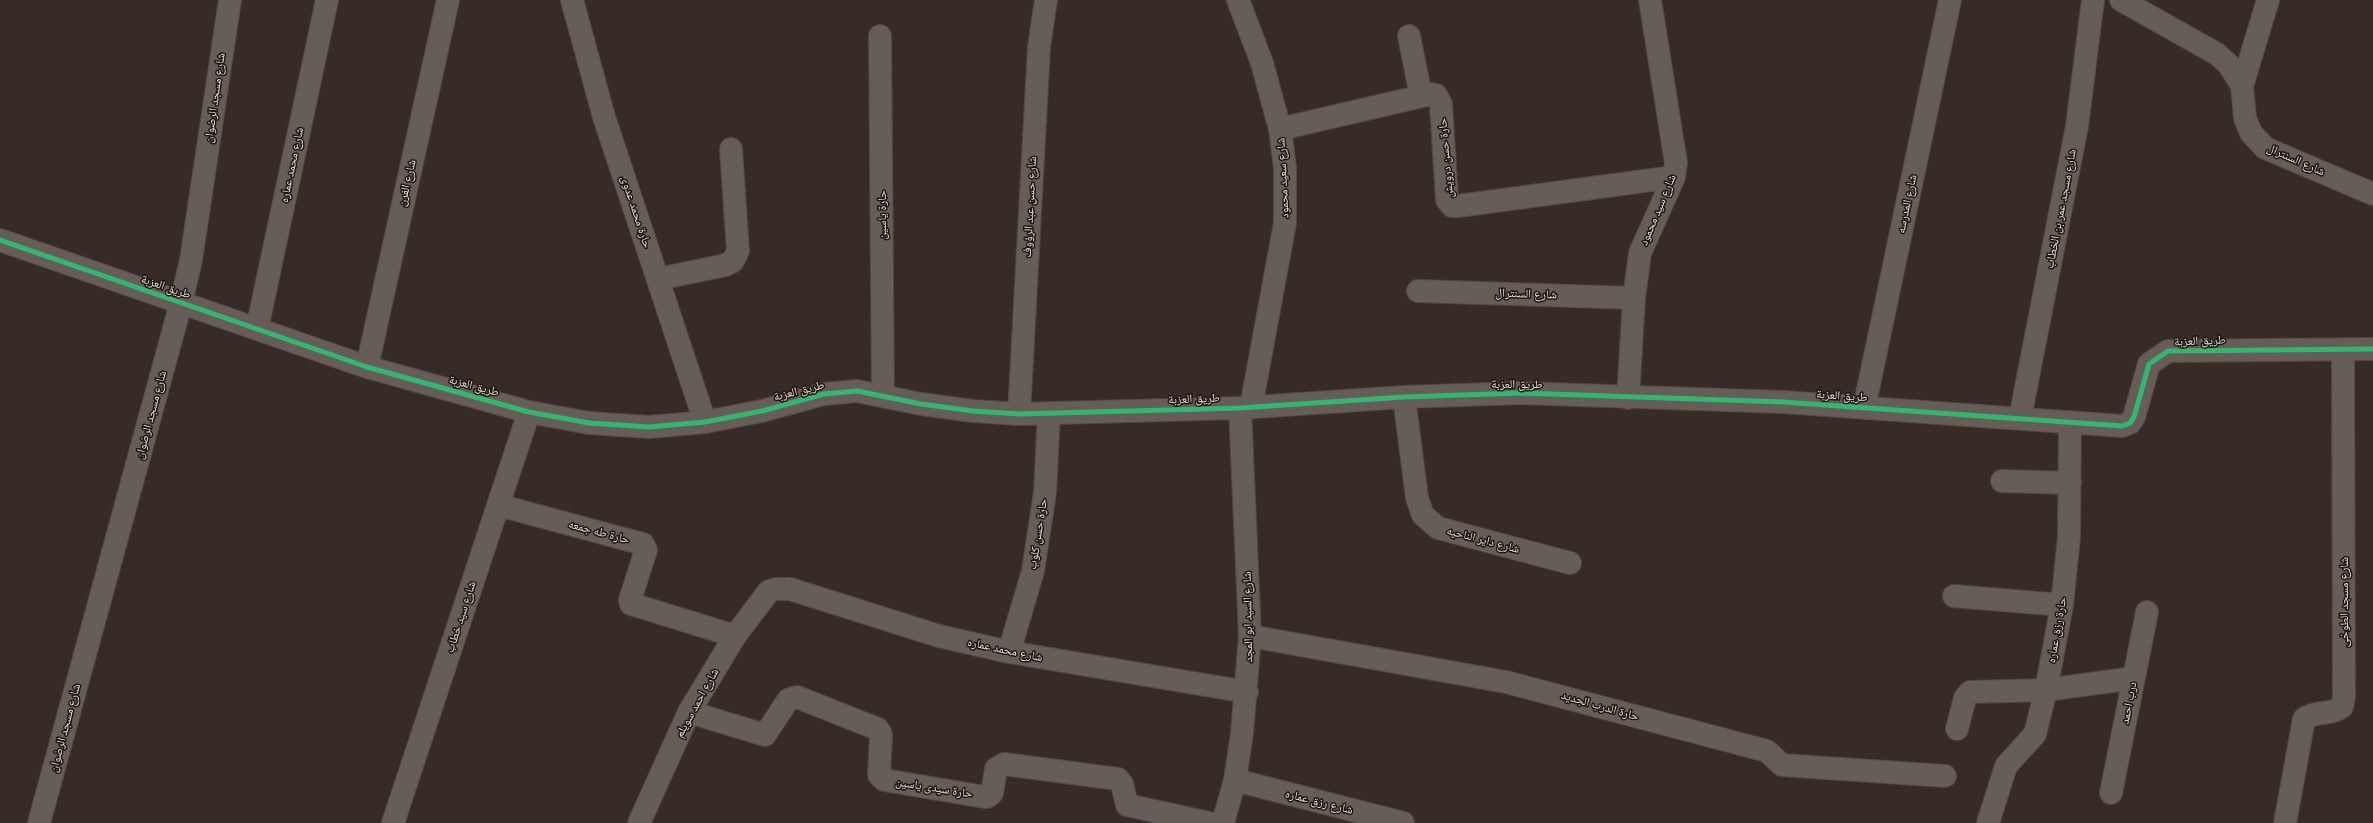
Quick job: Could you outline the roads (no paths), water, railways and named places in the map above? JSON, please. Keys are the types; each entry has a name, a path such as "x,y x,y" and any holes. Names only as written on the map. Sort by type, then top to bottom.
{"street":[{"name":"شارع مسجد الرضوان","path":"39,823 181,303 191,260 230,0"},
{"name":"شارع محمد عماره","path":"257,329 327,0"},
{"name":"شارع الفرن","path":"367,367 448,0"},
{"name":"حارة محمد عدوى","path":"572,0 604,117 705,422"},
{"name":"شارع حسن عبد الرؤوف","path":"1019,414 1039,47 1046,0"},
{"name":"شارع سعيد محمود","path":"1238,0 1262,64 1280,129 1285,168 1285,223 1246,408"},
{"name":"شارع سيد محمود","path":"1628,398 1634,298 1640,253 1674,177 1675,149 1650,0"},
{"name":"شارع المدرسه","path":"1864,408 1950,0"},
{"name":"شارع مسجد عمر بن الخطاب","path":"2020,418 2077,126 2093,0"},
{"path":"2242,86 2268,0"},
{"name":"شارع السنترال","path":"2129,2 2217,54 2229,65 2242,86 2245,118 2251,133 2265,148 2373,194"},
{"name":"حارة ياسين","path":"880,36 883,395"},
{"path":"1409,36 1421,96"},
{"name":"حارة حسن درويش","path":"1280,129 1421,96 1431,94 1436,95 1440,99 1447,200 1452,206 1674,177"},
{"path":"658,279 726,265 736,257 738,251 731,149"},
{"name":"طريق العزبة","path":"0,240 367,367 529,412 589,423 649,427 705,422 762,411 824,394 857,391 883,395 921,404 973,411 1019,414 1246,408 1404,397 1521,393 1628,398 1783,402 2122,426 2130,422 2134,417 2149,364 2168,352 2343,350 2373,348"},
{"name":"شارع السنترال","path":"1418,290 1634,298"},
{"name":"شارع مسجد الطوخى","path":"2285,823 2304,719 2310,714 2336,712 2342,707 2344,697 2343,350"},
{"name":"شارع داير الناحيه","path":"1404,397 1416,498 1423,515 1438,528 1570,563"},
{"name":"شارع السيد ابو المجد","path":"1224,823 1235,780 1247,692 1250,636 1246,408"},
{"name":"شارع سيد خطاب","path":"394,823 529,412"},
{"name":"حارة حسن كلوب","path":"1009,652 1033,571 1045,492 1050,413"},
{"name":"حارة رزق عماره","path":"1988,823 2006,766 2035,734 2046,690 2062,605 2069,537 2070,422"},
{"path":"2002,481 2070,483"},
{"name":"حارة طه جمعه","path":"498,505 643,544 646,554 630,600 634,606 735,636"},
{"name":"شارع محمد عماره","path":"769,592 776,589 790,589 939,636 1009,652 1247,692"},
{"name":"شارع احمد سويلم","path":"639,823 689,712 735,636 769,592"},
{"path":"1954,596 2062,605"},
{"name":"درب احمد","path":"2112,793 2147,612"},
{"name":"حارة الدرب الجديد","path":"1250,636 1506,682 1553,693 1767,751 1782,765 1945,776"},
{"path":"1957,729 1965,698 1970,692 2046,690 2134,678"},
{"name":"حارة سيدى ياسين","path":"689,712 765,736 788,700 797,697 878,729 881,735 879,775 884,780 985,797 990,796 992,793 996,769 1004,764 1118,779 1122,784 1127,805 1208,823"},
{"name":"شارع رزق عماره","path":"1235,780 1403,823"}]}
